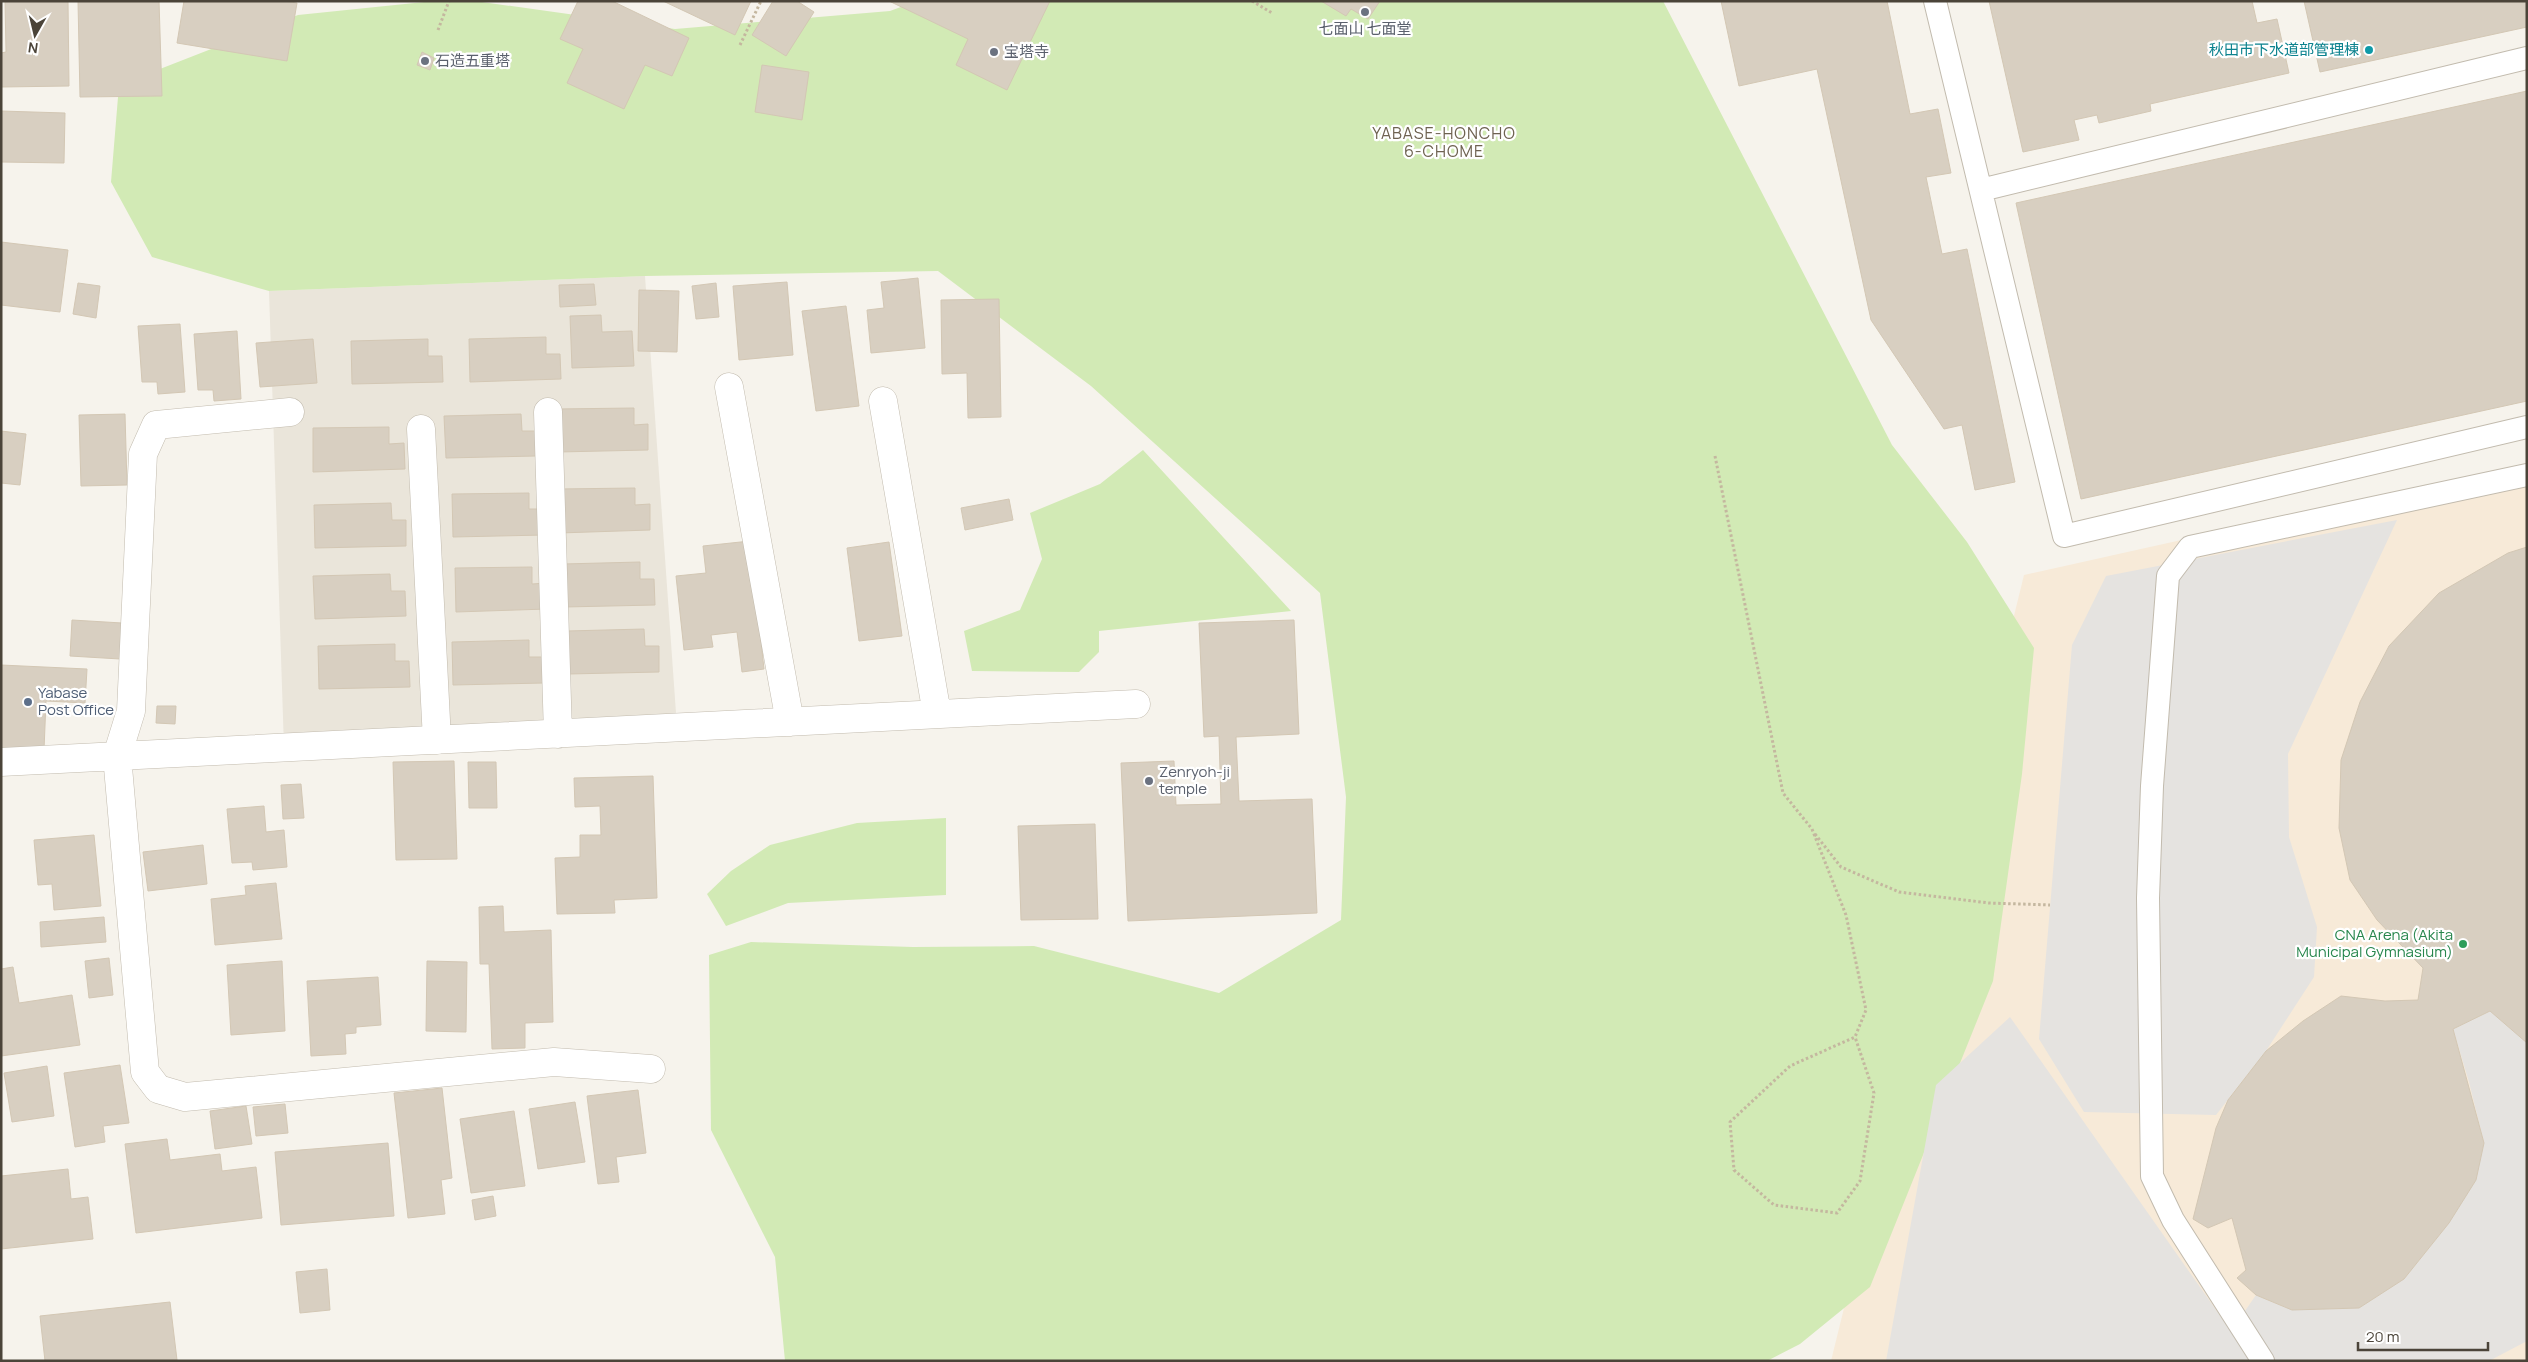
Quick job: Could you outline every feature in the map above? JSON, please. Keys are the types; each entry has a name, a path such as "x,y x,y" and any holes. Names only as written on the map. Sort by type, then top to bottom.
{"street":[{"path":"729,387 790,722"},
{"path":"882,401 937,714"},
{"path":"290,412 156,425 143,454 131,711 117,756 145,1072 158,1089 185,1097 554,1062 651,1070"},
{"path":"548,412 558,734"},
{"path":"421,429 436,740"},
{"path":"1,762 1136,704"}],"lane":[{"path":"1935,1 2064,536 2527,427"},
{"path":"1981,190 2527,58"},
{"path":"2263,1361 2173,1220 2152,1176 2148,898 2152,786 2168,576 2190,547 2527,475"}],"path":[{"path":"438,30 449,1"},
{"path":"740,45 761,1"},
{"path":"1252,1 1272,13"},
{"path":"1715,456 1783,793 1841,867 1900,892 1989,903 2050,905"},
{"path":"1812,829 1846,915 1866,1010 1855,1037 1874,1093 1860,1181 1838,1213 1774,1205 1734,1170 1730,1122 1790,1066 1855,1037"}],"shaded area":[{"path":"645,276 677,727 284,748 269,291"},
{"path":"2527,463 2527,1361 1831,1361 2024,575"},
{"path":"2397,520 2288,754 2289,837 2317,927 2314,977 2266,1051 2216,1115 2084,1112 2039,1039 2072,645 2106,576"},
{"path":"2490,1011 2527,1042 2527,1341 2489,1361 2263,1361 2238,1321 2256,1295 2292,1310 2359,1308 2404,1279 2449,1223 2475,1180 2484,1143 2469,1082 2453,1029"},
{"path":"2010,1017 2252,1361 1886,1361 1936,1085"}],"green space":[{"path":"434,1 475,1 675,29 890,11 917,1 1663,1 1892,445 1967,542 2034,648 2022,774 1993,981 1870,1287 1800,1344 1767,1361 785,1361 775,1257 711,1130 709,955 751,942 913,947 1034,946 1219,993 1341,920 1346,797 1320,593 1091,386 938,271 645,276 269,291 152,257 111,182 119,85 298,15"},
{"path":"1143,450 1291,611 1099,631 1099,652 1079,672 972,671 964,631 1020,610 1042,559 1030,513 1100,484"},
{"path":"946,818 946,895 788,903 726,926 707,894 731,871 770,845 857,823"}],"building":[{"path":"5,1 68,1 69,86 1,87 1,53 6,52"},
{"path":"78,1 159,1 162,96 80,97"},
{"path":"184,1 284,1 297,3 287,61 177,43"},
{"path":"578,1 612,1 689,38 672,76 645,65 624,109 567,83 583,49 560,39"},
{"path":"663,1 751,1 735,35"},
{"path":"773,1 797,1 814,12 786,56 752,35"},
{"name":"宝塔寺","path":"889,1 1050,1 1007,90 956,65 968,39"},
{"name":"七面山 七面堂","path":"1321,1 1380,1 1368,19 1351,9 1346,16"},
{"path":"1721,1 1887,1 1910,114 1938,109 1951,173 1926,177 1942,254 1967,249 2015,482 1975,490 1962,425 1944,429 1871,320 1817,69 1739,86"},
{"path":"1989,1 2252,1 2257,23 2277,19 2289,73 2150,104 2151,111 2099,123 2097,115 2074,120 2079,140 2023,152"},
{"name":"秋田市下水道部管理棟","path":"2304,1 2527,1 2527,27 2320,72"},
{"name":"石造五重塔","path":"422,52 434,58 430,70 417,65"},
{"path":"762,65 809,72 802,120 755,112"},
{"path":"2527,91 2527,401 2081,499 2016,203"},
{"path":"1,111 65,113 64,163 1,162"},
{"path":"1,242 68,250 60,312 1,305"},
{"path":"918,278 925,348 871,353 867,310 884,308 881,282"},
{"path":"787,282 793,355 739,360 733,286"},
{"path":"78,283 100,286 96,318 73,314"},
{"path":"716,283 719,317 696,319 692,286"},
{"path":"594,284 596,305 560,307 559,285"},
{"path":"639,290 679,291 677,352 638,351"},
{"path":"999,299 1001,417 968,418 967,373 942,374 941,300"},
{"path":"846,306 859,406 816,411 802,311"},
{"path":"601,315 602,332 632,331 634,366 572,368 570,316"},
{"path":"180,324 185,392 158,394 157,382 142,382 138,326"},
{"path":"237,331 241,399 214,401 213,390 198,390 194,334"},
{"path":"546,337 546,354 560,354 561,379 470,382 469,339"},
{"path":"313,339 317,383 260,387 256,343"},
{"path":"428,339 428,356 442,356 443,382 352,384 351,341"},
{"path":"634,408 634,425 648,424 648,450 558,452 556,409"},
{"path":"125,414 127,485 81,486 79,415"},
{"path":"521,414 522,431 536,431 536,456 446,458 444,416"},
{"path":"389,427 389,444 404,443 405,469 313,472 313,428"},
{"path":"1,431 26,434 20,485 1,483"},
{"path":"635,488 635,505 650,504 650,530 559,533 558,489"},
{"path":"529,493 529,509 544,509 544,535 453,537 452,494"},
{"path":"1009,499 1013,520 965,530 961,508"},
{"path":"391,503 392,520 406,520 406,546 315,548 314,505"},
{"path":"750,541 764,669 742,672 737,632 711,635 713,647 684,650 676,576 706,573 703,546"},
{"path":"889,542 902,636 859,641 847,548"},
{"name":"CNA Arena (Akita Municipal Gymnasium)","path":"2527,547 2527,1043 2490,1011 2453,1029 2484,1143 2476,1180 2449,1223 2404,1279 2359,1308 2292,1310 2256,1295 2237,1278 2246,1270 2232,1218 2208,1228 2193,1219 2216,1128 2228,1100 2266,1051 2303,1021 2341,996 2385,1001 2418,1000 2423,968 2377,920 2350,880 2339,828 2341,760 2360,702 2389,646 2439,593 2508,553"},
{"path":"640,562 640,579 654,579 655,605 564,607 563,564"},
{"path":"532,567 532,584 546,583 547,609 456,612 455,568"},
{"path":"390,574 391,591 405,591 406,616 315,619 313,576"},
{"path":"72,620 122,623 120,659 70,656"},
{"name":"Zenryoh-ji temple","path":"1294,620 1299,734 1236,737 1239,801 1312,799 1317,913 1128,921 1121,763 1174,761 1176,805 1221,804 1219,736 1204,737 1199,623"},
{"path":"644,629 645,646 659,646 659,672 568,674 567,631"},
{"path":"529,640 529,657 543,657 544,683 453,685 452,642"},
{"path":"395,644 395,661 409,661 410,687 319,689 318,646"},
{"path":"1,665 87,669 85,703 46,701 44,750 1,748"},
{"path":"157,706 176,706 175,724 156,723"},
{"path":"454,761 457,859 396,860 393,762"},
{"path":"468,762 496,762 497,808 469,808"},
{"path":"653,776 657,898 614,900 615,913 557,914 555,858 580,857 580,835 601,835 600,806 575,807 574,778"},
{"path":"301,784 304,818 283,819 281,785"},
{"path":"264,806 266,832 284,830 287,867 253,870 252,862 232,863 227,809"},
{"path":"1095,824 1098,919 1021,920 1018,826"},
{"path":"94,835 101,906 54,910 52,884 38,885 34,840"},
{"path":"203,845 207,884 148,891 143,852"},
{"path":"276,883 282,939 215,945 211,899 246,895 245,886"},
{"path":"503,906 504,932 551,930 553,1022 525,1023 525,1048 492,1049 489,964 480,964 479,907"},
{"path":"104,917 106,942 41,947 40,922"},
{"path":"109,958 113,995 89,998 85,961"},
{"path":"282,961 285,1031 231,1035 227,965"},
{"path":"427,961 467,962 466,1032 426,1031"},
{"path":"13,967 19,1003 72,995 80,1045 1,1056 1,969"},
{"path":"378,977 381,1025 356,1027 356,1033 345,1034 346,1054 311,1056 307,981"},
{"path":"120,1065 129,1123 103,1126 105,1142 75,1147 64,1073"},
{"path":"47,1066 54,1116 12,1122 4,1073"},
{"path":"442,1088 452,1178 441,1180 445,1214 408,1218 394,1093"},
{"path":"638,1090 646,1153 616,1157 619,1182 598,1184 587,1096"},
{"path":"575,1102 585,1162 538,1169 529,1109"},
{"path":"285,1104 288,1133 256,1136 253,1107"},
{"path":"246,1106 252,1144 215,1149 210,1111"},
{"path":"514,1111 525,1186 471,1193 460,1119"},
{"path":"167,1139 170,1160 220,1154 222,1171 256,1167 262,1218 136,1233 125,1144"},
{"path":"388,1143 394,1216 281,1225 275,1152"},
{"path":"68,1169 71,1199 88,1197 93,1239 1,1249 1,1176"},
{"path":"493,1196 496,1216 475,1220 472,1200"},
{"path":"327,1269 330,1310 300,1313 296,1272"},
{"path":"170,1302 177,1360 45,1361 40,1316"}],"place":[{"name":"七面山 七面堂","path":"1365,12"},
{"name":"秋田市下水道部管理棟","path":"2369,50"},
{"name":"宝塔寺","path":"994,52"},
{"name":"石造五重塔","path":"425,61"},
{"name":"Yabase Post Office","path":"28,702"},
{"name":"Zenryoh-ji temple","path":"1149,781"},
{"name":"CNA Arena (Akita Municipal Gymnasium)","path":"2463,944"}],"district":[{"name":"YABASE-HONCHO 6-CHOME","path":"1444,142"}]}
